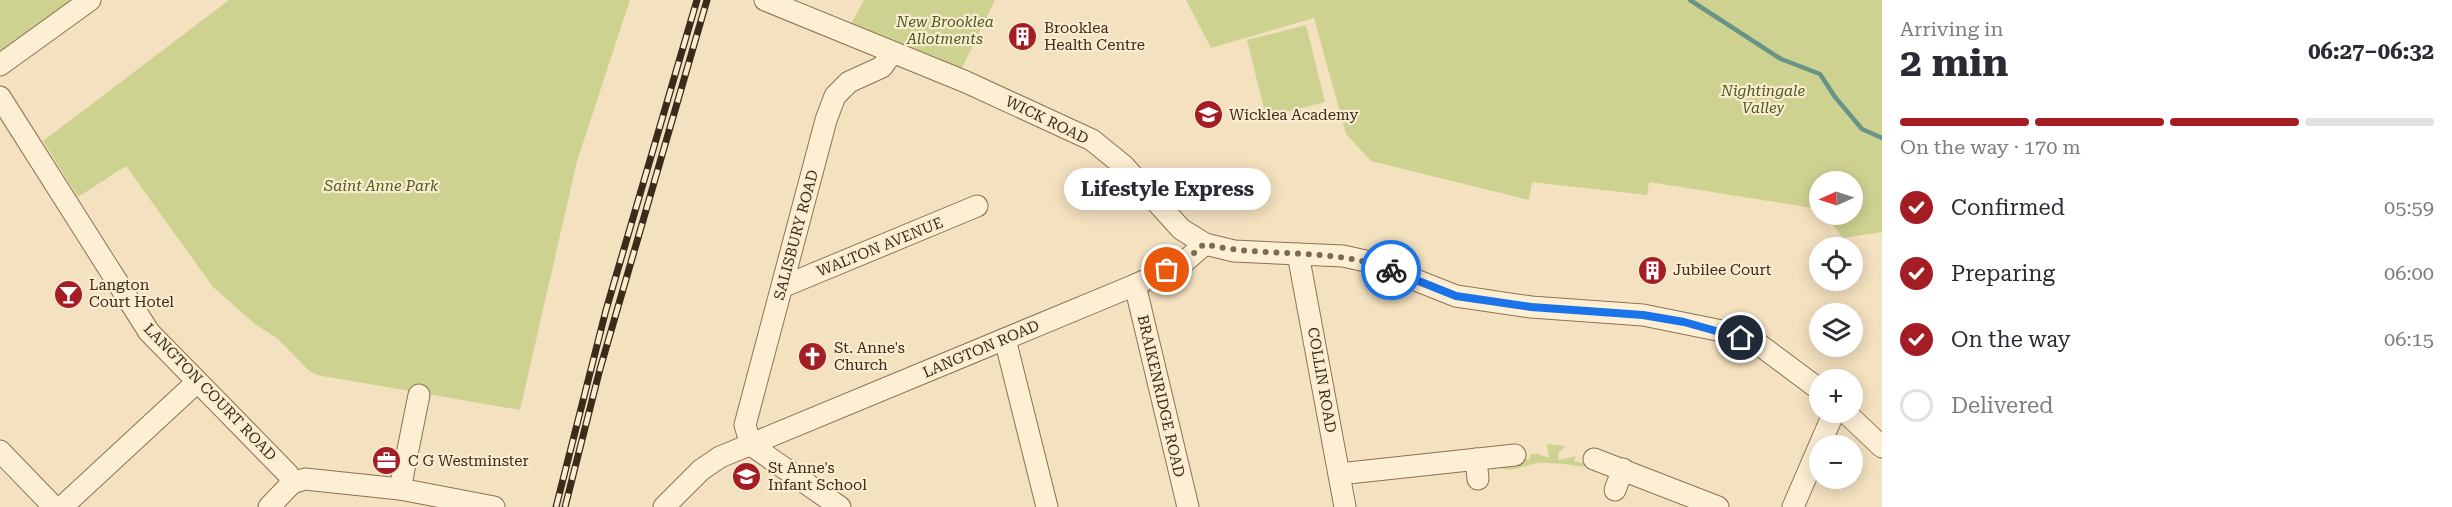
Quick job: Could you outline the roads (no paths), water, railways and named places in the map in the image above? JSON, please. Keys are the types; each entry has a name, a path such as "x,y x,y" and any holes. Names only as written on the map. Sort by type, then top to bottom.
{"street":[{"path":"0,66 90,0"},
{"name":"WICK ROAD","path":"766,0 966,82 1092,140 1124,166 1181,229 1204,244 1234,251 1333,255 1370,262 1456,296 1531,307 1643,315 1722,331 1757,343 1809,382"},
{"name":"SALISBURY ROAD","path":"751,445 745,425 826,120 835,96 849,81 882,67 892,53"},
{"name":"LANGTON COURT ROAD","path":"0,97 149,332 288,474 292,483"},
{"name":"WALTON AVENUE","path":"782,287 977,206"},
{"name":"LANGTON ROAD","path":"751,445 1135,285 1183,263 1204,244"},
{"name":"COLLIN ROAD","path":"1298,254 1345,507"},
{"name":"BRAIKENRIDGE ROAD","path":"1135,285 1188,507"},
{"path":"1005,339 1047,507"},
{"path":"62,507 197,382"},
{"path":"400,489 419,395"},
{"path":"1793,507 1829,423"},
{"path":"1857,423 1882,447"},
{"path":"664,507 701,470 720,457 751,445 840,507"},
{"path":"0,451 54,507"},
{"path":"1339,474 1477,469 1515,455"},
{"path":"1594,459 1718,507"},
{"path":"1615,490 1623,469"},
{"path":"269,507 292,483 305,479 400,489 494,507"}],"waterway":[{"path":"1690,0 1781,59 1820,74 1835,97 1862,129 1882,138"}],"railway":[{"path":"556,507 606,310 697,0"},
{"path":"565,507 600,369 707,0"}],"place":[{"name":"Brooklea Health Centre","path":"1023,37"},
{"name":"Wicklea Academy","path":"1208,115"},
{"name":"Lifestyle Express","path":"1167,270"},
{"name":"Jubilee Court","path":"1652,270"},
{"name":"Langton Court Hotel","path":"68,294"},
{"name":"St. Anne's Church","path":"813,357"},
{"name":"C G Westminster","path":"387,461"},
{"name":"St Anne's Infant School","path":"747,477"}],"park label":[{"name":"New Brooklea Allotments","path":"945,30"},
{"name":"Nightingale Valley","path":"1763,100"},
{"name":"Saint Anne Park","path":"381,186"}]}
